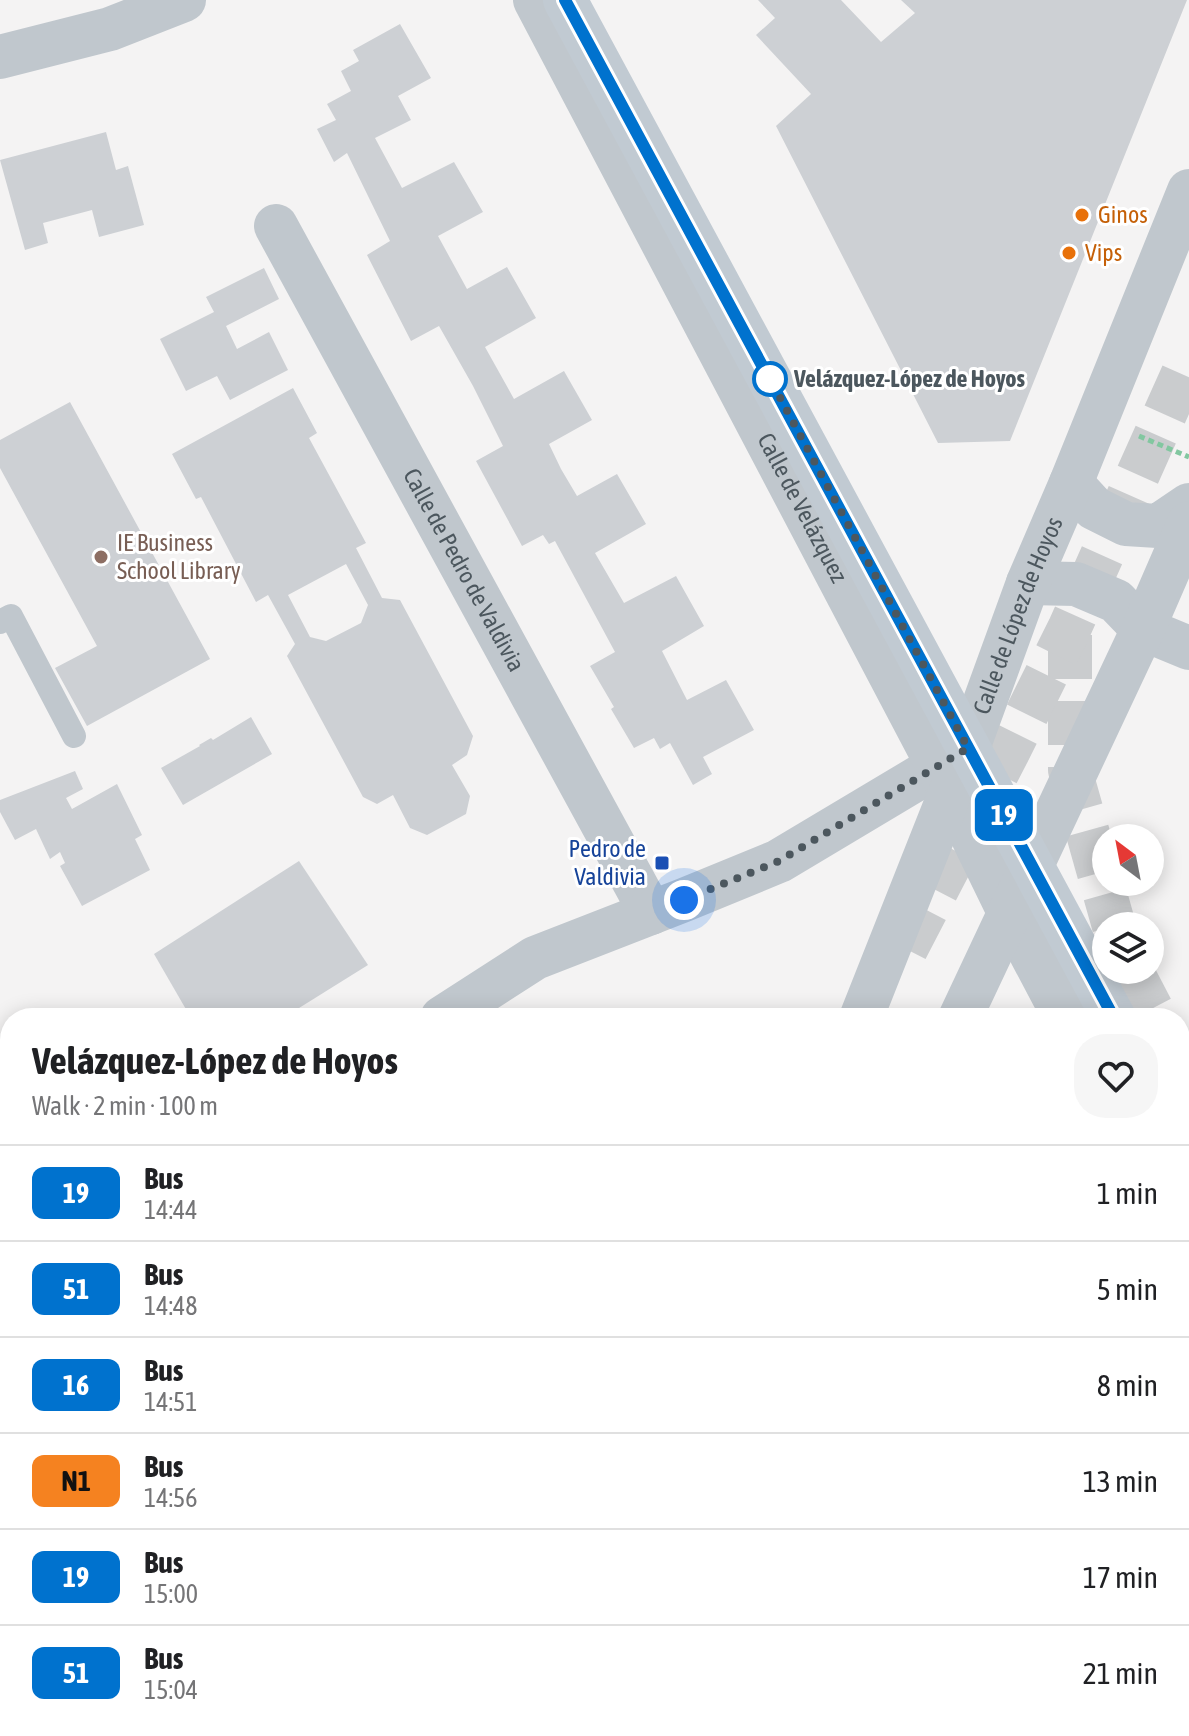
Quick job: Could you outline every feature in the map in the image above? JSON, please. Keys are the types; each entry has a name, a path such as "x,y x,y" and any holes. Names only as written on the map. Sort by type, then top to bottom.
{"main road":[{"name":"Calle de Velázquez","path":"565,0 952,770 1031,865 1109,1008"}],"street":[{"path":"0,57 110,29 184,0"},
{"name":"Calle de Velázquez","path":"535,0 952,770 1009,912 1060,1008"},
{"name":"Calle de López de Hoyos","path":"865,1008 952,770 1189,191"},
{"name":"Calle de Pedro de Valdivia","path":"276,226 651,913"},
{"name":"Calle de López de Hoyos","path":"1071,483 1094,508 1126,524 1158,526 1189,505"},
{"path":"965,1008 1143,629 1189,523"},
{"path":"1028,583 1076,584 1116,601 1143,629 1189,648"},
{"path":"458,1008 535,958 779,861 952,770"}],"lane":[{"path":"0,622 11,616 74,736"}],"building":[{"path":"758,0 841,0 881,42 915,13 901,0 1187,0 1010,441 938,443 776,126 811,94 756,35 775,18"},
{"path":"400,24 431,78 398,96 411,120 375,138 402,188 454,162 483,212 438,236 467,289 507,267 536,318 485,347 514,399 564,371 592,420 549,444 561,469 577,496 617,474 646,524 595,553 624,603 676,576 704,626 662,651 687,700 726,680 754,730 703,757 712,774 693,785 670,743 660,749 654,738 634,748 611,709 614,707 590,666 615,652 555,541 549,544 543,535 522,546 476,461 503,446 439,326 411,341 367,255 390,241 347,153 334,162 317,129 336,120 327,104 351,91 341,71 359,61 353,50"},
{"path":"106,132 116,170 128,166 144,225 99,237 92,210 43,223 48,243 25,250 0,160"},
{"path":"264,268 279,299 226,326 237,349 269,332 288,370 230,400 217,376 186,391 160,339 214,312 206,297"},
{"path":"293,388 317,433 309,438 366,543 356,548 382,598 400,600 473,736 467,755 452,765 470,796 466,814 427,835 410,828 393,795 377,804 363,797 287,656 295,644 268,595 256,602 201,497 196,499 172,454","holes":["346,564 368,605 361,623 326,641 310,637 288,595"]},
{"name":"IE Business School Library","path":"70,402 210,659 87,726 55,668 97,646 0,468 0,440"},
{"path":"251,717 272,754 183,805 161,768"},
{"path":"75,771 83,789 66,798 72,809 117,784 142,835 135,839 150,870 82,906 60,866 65,863 60,852 50,859 36,829 15,840 0,812 0,800"},
{"path":"299,861 368,965 299,1008 185,1008 154,954"}],"tunnel":[{"path":"906,949 1070,627 1189,360"},
{"path":"1070,635 1070,770 1110,912"},
{"path":"1138,984 1151,1008"}],"bus line":[{"name":"19","path":"565,0 1109,1008"}],"place":[{"name":"Ginos","path":"1082,215"},
{"name":"Vips","path":"1069,253"},
{"name":"Velázquez-López de Hoyos","path":"770,379"},
{"name":"IE Business School Library","path":"101,557"},
{"name":"Pedro de Valdivia","path":"662,863"}],"route":[{"path":"684,900 779,861 968,748 770,379"}]}
